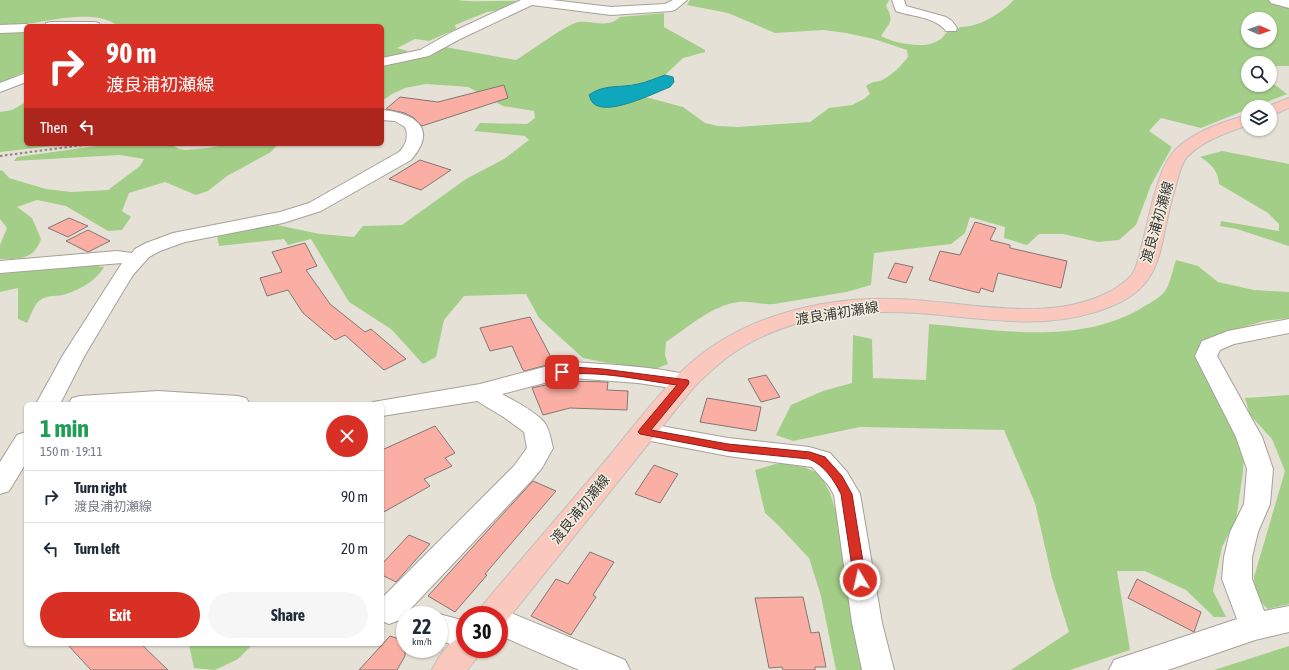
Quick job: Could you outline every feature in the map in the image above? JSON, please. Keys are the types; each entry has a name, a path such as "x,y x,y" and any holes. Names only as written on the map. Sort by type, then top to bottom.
{"main road":[{"path":"1277,108 1289,103"},
{"name":"渡良浦初瀬線","path":"500,606 684,382 712,358 741,338 775,323 806,315 861,306 893,305 991,314 1032,314 1059,313 1086,308 1108,300 1128,290 1141,276 1148,260 1166,188 1174,166 1181,153 1208,136 1241,123"},
{"path":"448,670 458,658"}],"street":[{"path":"527,0 611,11 665,8 671,7 681,0"},
{"path":"384,62 424,53 455,36 530,0"},
{"path":"898,0 900,8 907,12 944,20 951,28"},
{"path":"1275,0 1289,4"},
{"path":"0,29 24,28"},
{"path":"0,88 24,78"},
{"path":"49,402 74,355 115,288 135,259 153,247 180,237 284,216 315,207 405,156 410,152 414,140 415,132 411,124 403,118 384,115"},
{"path":"0,267 117,257 135,259"},
{"path":"1255,627 1237,579 1238,557 1244,532 1257,504 1260,470 1249,437 1206,356 1210,346 1228,338 1289,326"},
{"path":"384,408 480,392 552,373 572,370 638,375 684,382"},
{"path":"392,611 523,474 533,461 540,448 535,428 514,412 480,392"},
{"path":"111,402 158,399 206,402"},
{"path":"644,432 728,448 810,456 821,460 838,479 847,494 867,623 878,670"},
{"path":"0,484 24,444"},
{"path":"1125,670 1255,627 1289,619"},
{"path":"508,625 614,670"}],"path":[{"path":"0,156 76,146"}],"green space":[{"path":"0,0 521,1 505,9 487,12 455,25 456,29 429,41 415,39 397,48 408,51 402,55 384,59 384,24 114,24 99,18 77,17 0,26"},
{"path":"690,0 889,0 886,6 889,11 890,22 881,36 899,43 922,45 938,41 948,31 954,32 960,27 975,25 989,19 1014,0 1269,0 1289,6 1289,66 1277,66 1277,56 1241,56 1241,92 1277,92 1277,86 1287,94 1272,100 1241,100 1241,112 1201,128 1161,118 1149,131 1172,147 1151,185 1136,225 1119,240 1098,242 1063,234 1039,234 1027,245 1004,238 1005,227 970,217 965,233 951,244 874,253 871,285 846,292 774,304 739,302 720,307 710,312 666,342 665,355 668,364 655,369 583,358 539,318 526,294 464,296 444,320 436,357 423,364 391,329 349,302 311,239 288,245 284,239 219,246 217,235 277,225 320,234 354,237 363,226 402,225 466,179 504,159 529,140 525,136 474,131 480,123 527,124 535,118 534,111 503,106 468,87 426,84 405,88 384,100 384,67 428,56 445,47 516,60 557,33 578,22 610,23 620,17 664,13 664,27 705,50 705,52 683,58 665,75 637,84 596,90 629,103 645,97 653,99 683,107 705,123 718,126 737,127 810,122 829,108 852,105 870,94 866,86 887,77 908,57 907,50 874,39 846,33 824,30 775,33 728,13 687,5"},
{"path":"24,30 24,72 0,83 0,32"},
{"path":"24,103 24,146 52,146 0,152 0,112 12,110"},
{"path":"97,146 174,146 179,149 186,150 219,146 276,146 271,152 227,176 208,191 196,195 165,182 129,193 122,211 131,217 122,230 108,231 66,206 37,200 17,207 32,218 41,239 38,246 30,255 13,259 0,259 0,245 7,228 0,219 0,170 3,171 9,178 46,189 71,192 108,190 140,166 144,159 120,155 14,161 17,157"},
{"path":"1222,151 1289,164 1289,246 1237,229 1220,226 1221,221 1279,231 1279,224 1268,213 1219,184 1217,175 1213,168 1200,157"},
{"path":"1176,260 1198,266 1218,282 1254,290 1289,292 1289,318 1264,321 1211,337 1196,354 1202,372 1222,402 1244,454 1236,520 1222,547 1213,591 1226,617 1214,617 1186,590 1145,571 1117,571 1130,650 1070,670 1011,670 1069,632 1052,578 1035,503 1004,430 860,427 793,441 776,435 791,405 823,391 852,383 853,335 872,339 873,378 926,380 929,324 1037,332 1064,331 1090,327 1116,320 1154,301 1165,291"},
{"path":"90,265 104,267 93,280 83,287 63,295 45,297 39,301 27,323 18,319 18,288 0,292 0,274"},
{"path":"1289,395 1289,604 1268,609 1255,597 1254,577 1285,471 1272,439 1250,415 1245,398"},
{"path":"779,463 804,467 820,474 830,493 840,525 871,670 836,670 821,596 809,558 765,513 755,470"},
{"path":"189,646 251,646 238,659 215,670 194,668"},
{"path":"1289,646 1289,670 1214,670"}],"water":[{"path":"665,75 673,77 674,82 670,87 619,106 600,107 593,103 589,95 600,89 638,84"}],"building":[{"path":"504,85 508,98 422,126 414,118 405,113 386,109 400,97 438,102"},
{"path":"420,160 451,170 421,190 389,179"},
{"path":"69,218 88,226 68,237 48,228"},
{"path":"975,222 996,228 990,240 1010,245 1010,248 1067,261 1061,288 998,273 993,292 981,288 979,293 929,280 940,251 960,255"},
{"path":"88,230 110,241 88,252 66,241"},
{"path":"305,243 317,266 306,270 330,304 365,332 371,329 406,359 384,370 345,335 335,340 303,313 288,290 267,296 260,278 282,272 272,252"},
{"path":"895,263 913,267 906,283 888,278"},
{"path":"530,317 554,363 525,371 523,370 512,346 490,351 480,328"},
{"path":"766,375 780,397 761,402 748,379"},
{"path":"564,381 608,382 607,390 628,391 627,410 570,408 543,415 532,388"},
{"path":"707,398 761,407 756,431 700,422"},
{"path":"435,426 455,453 445,458 452,466 424,479 430,486 384,512 384,449"},
{"path":"654,465 678,474 660,503 635,494"},
{"path":"533,481 556,491 485,574 487,575 460,606 456,606 455,612 448,608 448,606 445,606 428,596"},
{"path":"409,535 430,544 396,582 384,576 384,562"},
{"path":"590,552 614,562 593,595 596,597 571,635 531,616 556,579 568,584"},
{"path":"1137,579 1201,612 1194,632 1128,598"},
{"path":"803,597 811,633 819,632 826,667 815,667 815,670 783,670 782,667 769,668 755,598"},
{"path":"390,636 396,638 396,658 404,658 397,670 359,670 381,646 384,646 384,643"},
{"path":"69,646 143,646 168,670 91,670"}],"route":[{"path":"562,372 572,370 603,372 638,375 684,382 644,432 728,448 810,456 821,460 838,479 847,494 860,580"}]}
